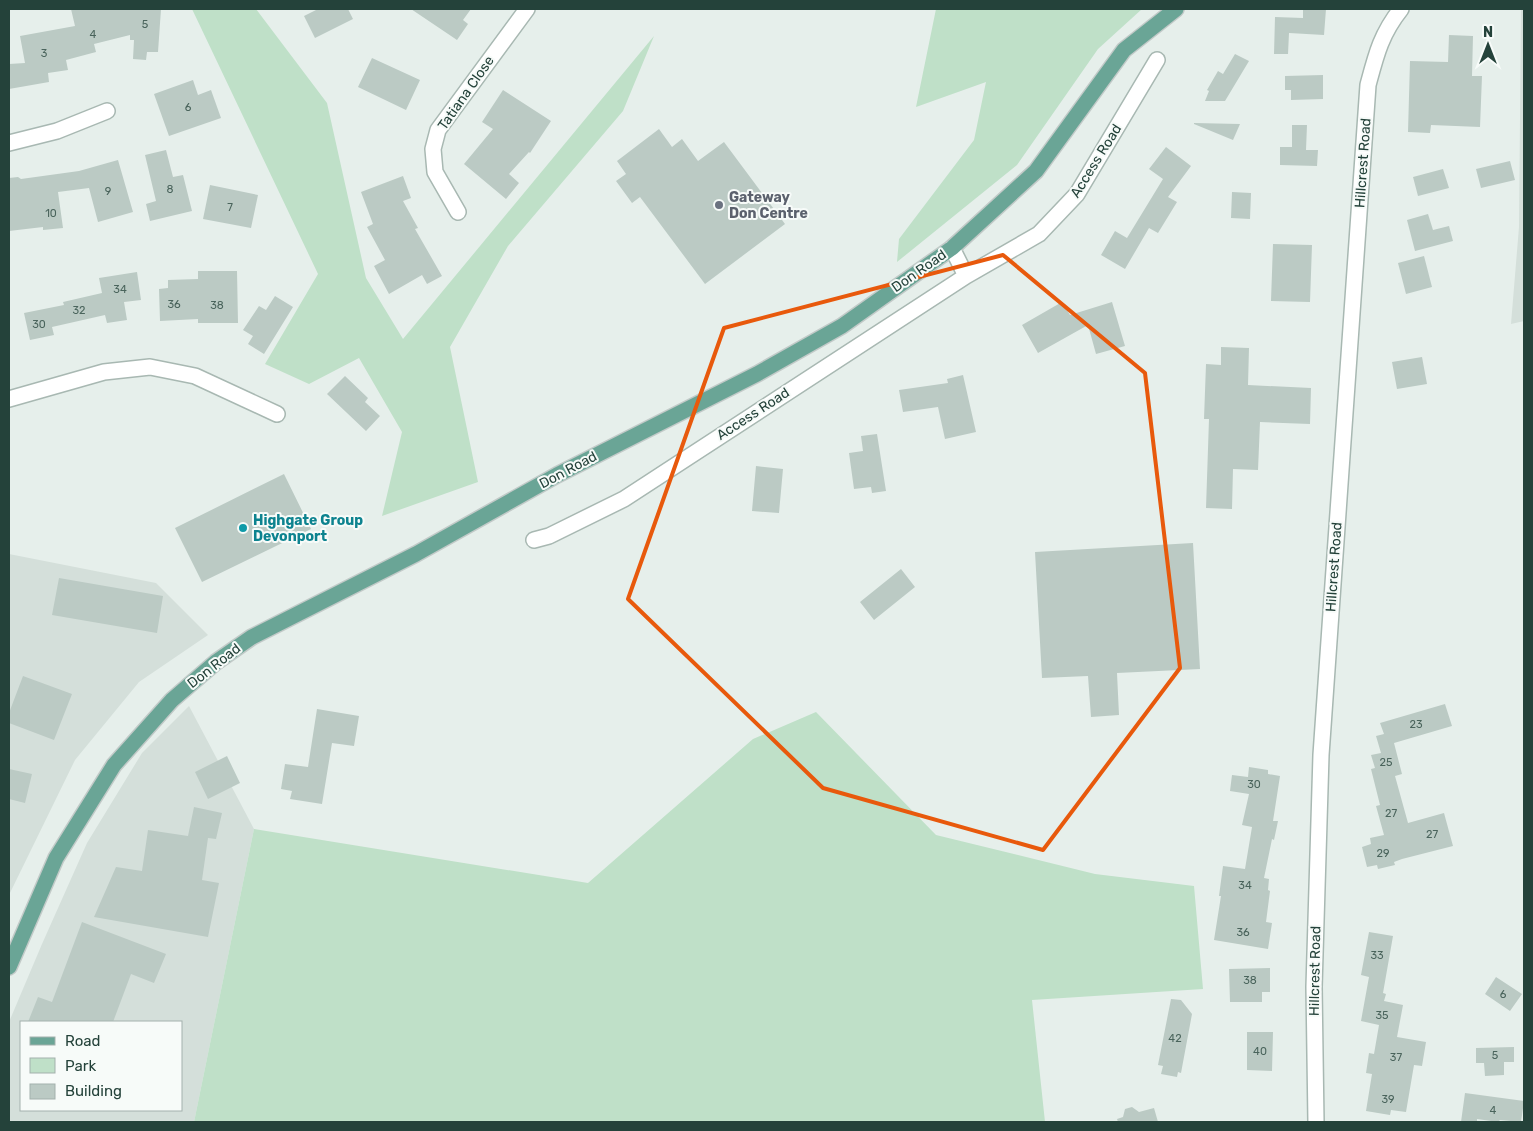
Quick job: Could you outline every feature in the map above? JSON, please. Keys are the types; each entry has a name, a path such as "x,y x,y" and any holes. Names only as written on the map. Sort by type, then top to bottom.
{"main road":[{"name":"Don Road","path":"9,967 56,858 114,765 172,700 216,662 252,637 416,554 557,475 757,374 842,326 952,248 1036,171 1124,50 1176,9"}],"street":[{"name":"Tatiana Close","path":"458,212 435,172 433,149 438,130 526,9"},
{"name":"Hillcrest Road","path":"1316,1122 1314,987 1322,745 1368,85 1377,49 1400,12"},
{"name":"Access Road","path":"534,540 549,536 624,499 966,276 1039,234 1078,194 1157,60"},
{"path":"9,143 57,131 107,111"},
{"path":"952,248 966,276"},
{"path":"9,399 104,372 150,367 195,376 277,414"}],"highlighted area":[{"path":"1003,255 1145,373 1180,668 1043,850 823,788 628,599 724,328"}],"shaded area":[{"path":"1521,9 1524,9 1524,321 1511,324 1519,227"},
{"path":"9,554 156,583 208,635 139,682 75,760 9,895"},
{"path":"189,706 254,829 194,1122 9,1122 9,1022 87,843 142,753"}],"green space":[{"path":"192,9 256,9 327,103 366,278 403,339 654,36 623,111 508,246 450,347 478,482 382,516 402,432 359,358 309,384 265,364 318,274"},
{"path":"936,9 1142,9 1098,49 1017,165 897,262 899,239 974,140 986,82 916,107"},
{"path":"816,712 936,835 1095,874 1194,886 1203,989 1032,1000 1045,1122 194,1122 254,829 588,883 753,739"}],"building":[{"path":"71,9 161,9 158,52 147,52 146,60 133,59 134,40 130,40 130,35 94,44 96,52 66,60 68,70 48,73 49,82 9,89 9,64 25,63 20,36 75,26"},
{"path":"318,9 348,9 353,19 315,38 304,16"},
{"path":"411,9 471,9 463,20 468,24 457,40"},
{"path":"1303,9 1326,9 1324,35 1289,33 1288,54 1274,54 1275,17 1303,18"},
{"path":"1449,35 1473,36 1472,76 1482,76 1480,127 1431,125 1430,133 1408,132 1410,61 1448,62"},
{"path":"1235,54 1249,61 1225,101 1205,101 1209,91 1207,90 1218,71 1223,74"},
{"path":"372,58 420,80 406,110 358,87"},
{"path":"1323,75 1323,99 1291,100 1291,90 1285,90 1285,76"},
{"path":"193,80 198,95 211,90 221,118 169,136 154,94"},
{"path":"503,90 551,121 530,153 509,174 519,183 506,199 464,164 493,129 482,122"},
{"path":"1194,123 1240,124 1233,140"},
{"path":"1292,125 1307,125 1306,150 1318,150 1317,166 1280,165 1280,147 1292,147"},
{"path":"659,129 672,147 682,139 698,161 724,142 785,224 705,284 640,197 632,203 616,181 626,174 617,161"},
{"path":"1166,147 1191,166 1168,197 1177,202 1158,233 1149,228 1125,269 1101,255 1115,231 1127,238 1163,179 1149,169"},
{"path":"166,150 173,177 183,175 192,211 150,221 146,204 156,201 145,155"},
{"path":"118,160 133,212 98,222 89,188 58,192 63,228 43,230 43,227 9,231 9,178 18,177 21,179 79,171"},
{"path":"1510,161 1515,180 1481,188 1476,169"},
{"path":"1443,169 1449,188 1418,196 1413,177"},
{"path":"403,176 411,198 403,201 418,228 415,229 442,276 427,284 422,275 389,294 374,266 385,260 367,227 373,224 361,192"},
{"path":"210,185 258,195 251,228 203,219"},
{"path":"1232,192 1251,193 1250,219 1231,218"},
{"path":"1428,214 1433,230 1449,226 1453,241 1415,251 1407,220"},
{"path":"1273,244 1312,245 1310,302 1271,301"},
{"path":"1424,256 1432,287 1406,294 1398,263"},
{"path":"198,271 237,271 238,323 198,323 198,319 160,321 159,289 168,288 168,280 198,279"},
{"path":"137,272 141,300 124,302 127,320 107,323 105,315 52,327 54,335 30,340 24,313 64,305 63,302 102,293 99,278"},
{"path":"275,296 293,307 264,354 248,344 253,336 243,330 259,306 266,310"},
{"path":"1062,302 1070,315 1112,302 1125,346 1096,354 1088,325 1038,353 1022,325"},
{"path":"1221,347 1249,348 1248,385 1311,388 1310,424 1260,422 1258,470 1233,469 1232,509 1206,508 1209,419 1204,419 1206,364 1221,365"},
{"path":"1422,357 1427,384 1397,389 1392,362"},
{"path":"963,375 976,432 945,439 938,407 903,412 899,390 948,383 947,379"},
{"path":"345,376 368,398 365,402 380,416 366,431 327,394"},
{"path":"877,434 886,491 872,493 871,487 854,489 849,453 863,451 861,436"},
{"path":"756,466 783,469 779,513 752,511"},
{"name":"Highgate Group Devonport","path":"284,474 311,529 202,582 175,528"},
{"path":"1193,543 1200,669 1117,673 1119,715 1091,717 1088,676 1042,678 1035,552"},
{"path":"901,569 915,587 874,620 860,602"},
{"path":"59,578 163,596 157,633 52,615"},
{"path":"23,676 72,694 54,740 9,723 9,713"},
{"path":"1445,704 1452,726 1394,743 1402,774 1395,776 1408,823 1444,813 1453,846 1402,859 1394,862 1395,865 1378,869 1377,865 1367,867 1362,847 1371,844 1370,838 1384,835 1376,806 1380,805 1371,769 1375,768 1371,755 1381,753 1376,736 1384,734 1380,723"},
{"path":"317,709 359,716 354,746 332,743 322,804 290,799 292,791 281,789 285,764 308,767"},
{"path":"227,756 240,783 208,799 195,772"},
{"path":"1249,767 1268,770 1268,774 1280,776 1273,821 1278,821 1274,840 1272,839 1264,878 1269,879 1268,890 1270,891 1266,922 1272,923 1268,949 1214,940 1221,896 1219,896 1223,866 1245,869 1252,827 1242,825 1249,794 1230,791 1232,775 1248,777"},
{"path":"9,769 32,774 25,803 9,799"},
{"path":"194,807 222,813 216,839 208,838 202,880 219,883 208,937 94,917 116,867 142,871 148,830 188,836"},
{"path":"82,922 166,954 154,983 131,974 113,1021 28,1021 38,997 52,1002"},
{"path":"1369,932 1393,936 1383,993 1386,994 1384,1001 1403,1005 1397,1037 1426,1042 1422,1066 1414,1065 1406,1112 1391,1110 1390,1115 1366,1111 1372,1074 1366,1073 1369,1053 1374,1054 1379,1025 1361,1021 1369,977 1361,975"},
{"path":"1270,968 1270,992 1262,992 1262,1002 1230,1002 1229,969"},
{"path":"1496,977 1522,994 1510,1011 1485,994"},
{"path":"1171,999 1181,1000 1192,1014 1181,1073 1178,1072 1177,1077 1161,1074 1163,1066 1158,1065"},
{"path":"1247,1032 1273,1032 1272,1071 1247,1070"},
{"path":"1514,1047 1514,1062 1504,1062 1504,1075 1485,1076 1484,1063 1476,1063 1476,1048"},
{"path":"1465,1093 1524,1101 1521,1122 1500,1120 1498,1122 1477,1119 1477,1122 1461,1122"},
{"path":"1132,1107 1139,1112 1154,1108 1158,1122 1118,1122 1117,1119 1123,1117 1125,1109"}],"place":[{"name":"Gateway Don Centre","path":"719,205"},
{"name":"Highgate Group Devonport","path":"243,528"}]}
